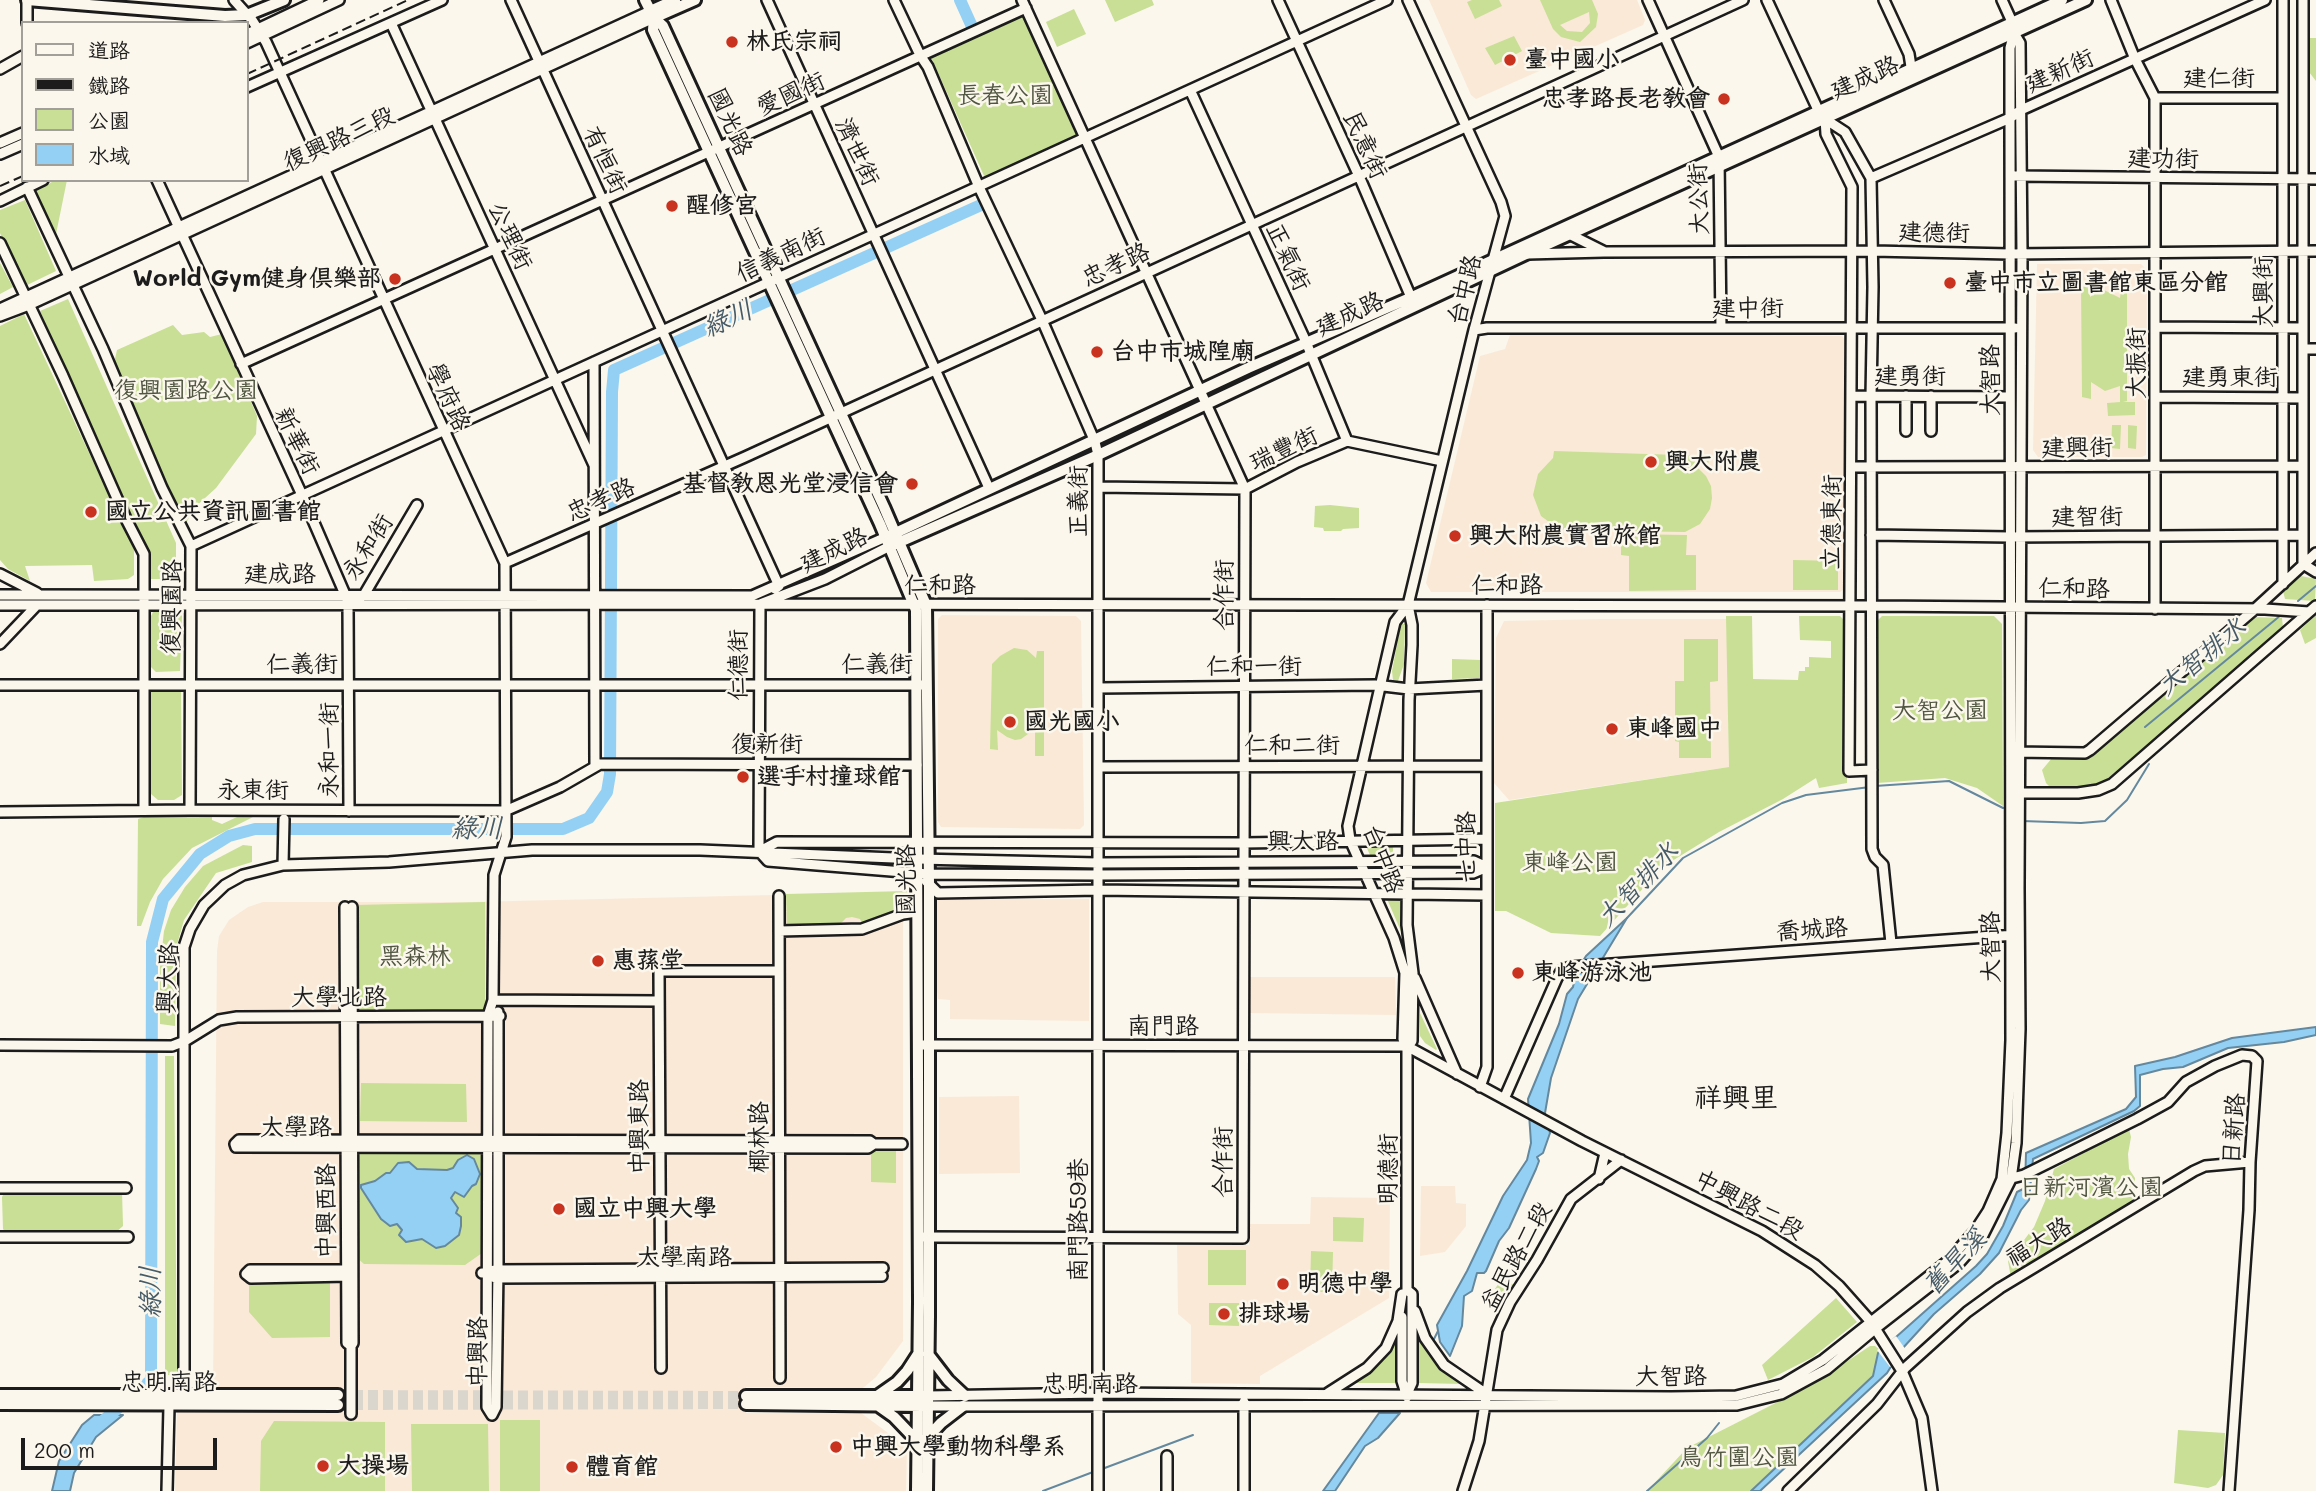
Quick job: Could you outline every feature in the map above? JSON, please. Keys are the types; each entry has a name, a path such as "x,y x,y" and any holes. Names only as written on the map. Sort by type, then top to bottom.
{"main road":[{"path":"27,0 214,16 247,15 284,0"},
{"name":"復興路三段","path":"650,10 675,0"},
{"name":"復興路三段","path":"650,10 695,0"},
{"name":"建成路","path":"893,540 989,488 1095,442 1306,342 1489,272 1571,235 1720,162 2013,27 2062,0"},
{"name":"建成路","path":"2013,27 2086,0"},
{"name":"國光路","path":"650,10 663,26 715,149 920,605 925,877 924,1237 922,1440 917,1491"},
{"name":"建成路","path":"893,540 1098,455 1312,356 1492,260 1720,162"},
{"name":"國光路","path":"921,685 917,765 923,841"},
{"name":"國光路","path":"923,1045 918,912 925,877"},
{"path":"923,1354 964,1401 922,1440 877,1400 923,1354"},
{"name":"忠明南路","path":"0,1395 128,1395 166,1402 184,1394 209,1390 338,1400 198,1404 0,1404"},
{"name":"忠明南路","path":"746,1400 923,1401"},
{"name":"國光路","path":"922,1440 927,1491"}],"street":[{"path":"27,0 27,21"},
{"name":"學府路","path":"234,0 260,32 280,73 505,563 506,837 502,852"},
{"path":"248,42 260,32 319,0"},
{"path":"248,34 260,32 339,0"},
{"path":"248,87 442,0"},
{"name":"有恒街","path":"511,0 724,466"},
{"name":"濟世街","path":"767,0 936,370"},
{"name":"正義街","path":"894,0 928,67 979,187 1042,320 1095,442 1098,455 1098,1047"},
{"name":"民意街","path":"1278,0 1359,176 1413,302"},
{"name":"信義南街","path":"191,546 594,362 664,334 876,239 979,187 1388,0"},
{"name":"台中路","path":"1408,0 1504,212 1408,605 1412,635 1407,925 1413,973 1412,1041 1408,1047 1403,1039 1405,973 1394,938 1350,840 1349,821 1395,622 1408,605"},
{"name":"大公街","path":"1648,0 1720,162 1721,328"},
{"name":"忠孝路","path":"505,563 936,370 1743,0"},
{"name":"立德東街","path":"1767,0 1822,115 1826,134 1852,187 1849,771 1872,775"},
{"path":"1884,0 1909,54 1911,74"},
{"name":"大智路","path":"1433,1406 1699,1407 1750,1403 1771,1397 1805,1383 1828,1369 1873,1325 1948,1261 1962,1247 2006,1179 2014,935 2015,468 2022,328 2022,254 2020,43 2002,0"},
{"name":"大振街","path":"2111,0 2135,59 2155,98 2155,609"},
{"name":"建新街","path":"1871,178 2010,118 2021,110 2266,0"},
{"name":"大興街","path":"2283,0 2283,584"},
{"name":"大興街","path":"2303,0 2303,564"},
{"name":"愛國街","path":"241,365 814,105 1024,4"},
{"name":"合作街","path":"1024,4 1245,489 1243,1238 1098,1237"},
{"name":"復興路三段","path":"0,316 70,281 540,66 650,10"},
{"name":"公理街","path":"391,23 594,465"},
{"name":"大智路","path":"2013,27 2010,48 2010,397 2015,468"},
{"path":"0,69 21,57"},
{"name":"正氣街","path":"1191,92 1348,440"},
{"name":"建仁街","path":"2155,98 2283,98"},
{"path":"1822,115 1845,132 1871,178"},
{"path":"0,143 21,134"},
{"path":"0,154 21,145"},
{"name":"建功街","path":"2010,176 2316,179"},
{"name":"立德東街","path":"1871,178 1872,849 1883,865 1891,943"},
{"path":"0,201 38,182"},
{"name":"新華街","path":"158,182 302,495 347,600"},
{"name":"復興園路","path":"27,187 103,349 162,488 191,546 190,810"},
{"path":"1571,235 1578,221"},
{"name":"建德街","path":"1571,235 1605,252 1873,251 2022,254 2316,251"},
{"name":"復興園路","path":"0,243 144,554 144,810"},
{"path":"1526,254 1605,252"},
{"name":"復興路三段","path":"0,309 27,301"},
{"path":"2157,327 2304,327"},
{"name":"建中街","path":"1474,330 2022,328"},
{"path":"2303,349 2316,349"},
{"path":"505,815 599,765 598,600 593,525 594,362"},
{"path":"936,370 989,488"},
{"name":"建勇街","path":"1853,396 2010,397"},
{"path":"1906,396 1906,431"},
{"path":"1931,396 1931,431"},
{"name":"建勇東街","path":"2157,397 2303,398"},
{"name":"瑞豐街","path":"1098,487 1245,489 1348,440 1442,461"},
{"path":"724,466 779,586 760,604"},
{"name":"建興街","path":"1852,467 2303,466"},
{"name":"永和街","path":"364,595 417,505"},
{"name":"建智街","path":"1871,535 2303,536"},
{"name":"建成路","path":"618,600 752,596 893,540"},
{"name":"建成路","path":"0,605 144,600 618,600 760,604 825,579 893,540"},
{"path":"2015,752 2090,750 2255,609 2316,553"},
{"path":"2303,564 2316,572"},
{"path":"0,574 38,594"},
{"name":"建成路","path":"0,595 38,594 144,600"},
{"name":"建成路","path":"347,600 364,595 506,601"},
{"name":"永和街","path":"347,600 349,648"},
{"name":"仁和路","path":"760,604 2312,609"},
{"name":"仁德街","path":"759,852 760,604"},
{"path":"0,644 37,605"},
{"name":"七中路","path":"1480,1087 1487,1067 1487,606"},
{"path":"2015,793 2078,793 2098,790 2112,784 2312,609"},
{"name":"永和一街","path":"349,648 349,811"},
{"name":"仁義街","path":"0,685 921,685"},
{"name":"仁和一街","path":"1098,688 1381,686 1409,689 1487,685"},
{"name":"復新街","path":"599,765 917,765"},
{"name":"仁和二街","path":"1098,767 1486,766"},
{"name":"永東街","path":"0,812 190,810 505,815"},
{"path":"283,865 284,819"},
{"name":"興大路","path":"759,852 777,842 1244,843 1486,839"},
{"name":"興大路","path":"184,1394 184,947 198,912 217,891 252,871 283,865 389,862 532,849 759,852 1098,863 1474,861 1486,867"},
{"name":"中興路","path":"493,1000 499,1016 493,1144 485,1273 487,1407 492,1415 496,1407 498,1274 493,1144 488,1016 493,1000 494,875 502,852"},
{"name":"興大路","path":"759,852 768,860 925,877 1473,873 1486,867"},
{"name":"興大路","path":"925,877 938,892 1098,890 1487,895"},
{"name":"椰林路","path":"779,896 780,1378"},
{"name":"中興西路","path":"349,907 351,1273 347,1343 351,1346 351,1414"},
{"path":"779,931 862,929 905,913 918,912"},
{"name":"喬城路","path":"1507,1101 1557,978 1562,970 1570,967 2014,935"},
{"name":"中興東路","path":"661,1367 659,971 779,971"},
{"name":"台中路","path":"1413,973 1458,1075"},
{"path":"493,1000 659,1001"},
{"name":"大學北路","path":"185,1041 219,1020 237,1017 499,1016"},
{"path":"0,1045 173,1045 185,1041"},
{"name":"南門路","path":"923,1045 1408,1047"},
{"name":"南門路59巷","path":"1098,1047 1098,1491"},
{"path":"1408,1047 1507,1101"},
{"name":"明德街","path":"1407,1406 1407,1394 1402,1381 1408,1047"},
{"name":"日新路","path":"2006,1179 2029,1172 2158,1108 2168,1102 2186,1082 2215,1066 2247,1055 2257,1061 2229,1491"},
{"name":"中興路二段","path":"1507,1101 1786,1245 1839,1286 1873,1325 1902,1371"},
{"name":"大學路","path":"350,1144 239,1140 235,1144 236,1147 350,1144 779,1145 870,1141 874,1144 902,1144"},
{"path":"1599,1179 1605,1153"},
{"name":"益民路二段","path":"1463,1491 1479,1441 1497,1330 1510,1302 1571,1199 1621,1160"},
{"name":"福大路","path":"1788,1491 1869,1412 1902,1371 1934,1340 2000,1288 2194,1171 2205,1166 2250,1162"},
{"path":"0,1188 126,1188"},
{"path":"0,1237 128,1237"},
{"path":"924,1237 1098,1237"},
{"path":"250,1270 351,1273 251,1278 246,1274 250,1270"},
{"name":"大學南路","path":"485,1273 883,1272"},
{"path":"1325,1394 1367,1368 1386,1348 1398,1321 1405,1292"},
{"name":"明德街","path":"1405,1292 1412,1294 1412,1383 1407,1394"},
{"path":"1412,1304 1425,1338 1444,1365 1487,1394"},
{"name":"大智路","path":"1407,1394 1671,1397 1748,1393 1783,1384 1799,1376 1873,1325"},
{"path":"1902,1371 1922,1418 1932,1491"},
{"name":"忠明南路","path":"964,1401 1098,1393 1407,1394"},
{"path":"1244,1395 1244,1491"},
{"name":"忠明南路","path":"923,1401 1098,1406 1433,1406"},
{"path":"166,1402 167,1491"},
{"path":"1167,1456 1167,1491"}],"shaded area":[{"name":"臺中國小","path":"1429,0 1637,0 1645,20 1643,25 1476,99 1471,95"},
{"path":"2037,264 2141,264 2147,270 2146,455 2038,457 2033,450"},
{"name":"興大附農","path":"1511,332 1842,336 1847,342 1848,586 1840,592 1431,592 1426,583 1480,356 1505,349"},
{"name":"國光國小","path":"942,615 1076,616 1081,621 1084,825 1080,829 941,827 938,822 938,619"},
{"name":"東峰國中","path":"1727,619 1729,767 1509,800 1494,783 1496,638 1504,621"},
{"name":"國立中興大學","path":"903,892 903,1341 876,1377 863,1388 746,1387 746,1413 861,1413 907,1447 906,1491 175,1491 177,1412 338,1412 337,1388 213,1388 217,951 219,936 229,920 248,907 263,902 471,902"},
{"path":"934,899 1089,899 1089,1021 950,1019 950,1000 938,999 933,960"},
{"path":"1249,977 1395,977 1396,1015 1249,1013"},
{"path":"1019,1096 1020,1173 939,1174 939,1097"},
{"path":"1421,1186 1455,1186 1456,1203 1466,1204 1466,1226 1445,1252 1420,1256"},
{"name":"明德中學","path":"1311,1197 1390,1198 1389,1298 1260,1376 1260,1384 1191,1383 1191,1325 1178,1314 1177,1245 1249,1245 1249,1224 1310,1224"}],"green space":[{"path":"1105,0 1152,0 1154,5 1115,22"},
{"path":"1499,0 1502,6 1475,19 1467,2"},
{"path":"1540,0 1592,0 1598,14 1596,27 1580,42 1561,37 1553,29","holes":["1589,12 1590,23 1582,32 1567,31 1560,25"]},
{"path":"1074,9 1086,34 1057,47 1046,22"},
{"name":"長春公園","path":"1025,15 1079,136 985,178 931,57"},
{"path":"1514,36 1522,51 1495,65 1485,48"},
{"path":"2310,38 2316,38 2316,81 2309,72"},
{"path":"52,182 67,182 55,239 34,191"},
{"path":"25,200 56,271 23,287 0,233 0,210"},
{"path":"0,263 13,287 0,294"},
{"path":"2089,286 2090,297 2099,290 2104,290 2120,298 2121,289 2127,289 2127,401 2123,402 2135,402 2135,415 2108,416 2107,403 2120,402 2120,386 2105,391 2091,382 2091,399 2082,397 2081,287"},
{"path":"68,299 176,543 176,574 171,579 147,577 146,551 40,311"},
{"path":"24,314 134,549 134,575 128,579 94,581 92,565 25,566 30,581 8,569 0,560 0,326"},
{"name":"復興園路公園","path":"173,325 182,335 204,332 210,337 222,334 257,416 256,434 216,488 193,509 185,526 114,363 117,350"},
{"path":"2112,425 2121,425 2120,449 2111,448"},
{"path":"2128,425 2137,426 2136,449 2128,448"},
{"path":"1554,451 1710,456 1708,464 1694,464 1706,476 1711,486 1710,509 1700,524 1685,532 1560,530 1541,516 1533,495 1538,474 1553,458"},
{"path":"1315,506 1359,508 1359,528 1324,531 1323,528 1314,527"},
{"path":"1621,534 1687,535 1686,555 1696,555 1696,590 1629,591 1629,556 1621,555"},
{"path":"1793,560 1838,561 1838,590 1793,590"},
{"path":"2301,576 2316,579 2315,601 2285,599 2283,591"},
{"path":"153,612 178,612 182,616 180,671 156,672 150,666 150,618"},
{"path":"2316,615 2316,638 2305,644 2300,630"},
{"name":"東峰公園","path":"1726,616 1752,616 1753,679 1798,680 1799,671 1805,671 1805,667 1809,667 1809,657 1831,658 1831,641 1800,640 1799,616 1840,616 1847,623 1847,783 1819,788 1816,778 1672,861 1656,874 1600,936 1551,933 1506,911 1495,911 1495,803 1729,767"},
{"name":"大智公園","path":"1882,616 1994,616 2002,624 2003,806 1977,788 1945,778 1877,783 1877,621"},
{"path":"2252,617 2282,618 2283,628 2106,780 2090,787 2050,787 2046,783 2042,770 2052,758 2091,756"},
{"path":"1401,624 1405,624 1404,664 1398,681 1393,680 1392,671"},
{"path":"1684,639 1718,639 1718,681 1710,682 1711,758 1679,758 1679,742 1675,741 1675,681 1684,681"},
{"path":"1014,648 1027,650 1036,658 1037,651 1044,651 1044,756 1035,756 1035,729 1015,740 997,730 998,750 990,749 992,664"},
{"path":"1452,659 1480,660 1480,678 1452,679"},
{"path":"155,688 179,688 181,691 182,795 174,800 158,800 151,794 150,693"},
{"path":"212,815 212,820 222,824 237,817 253,817 192,848 163,879 141,926 137,926 138,819"},
{"path":"243,845 252,846 252,862 216,873 184,920 176,948 175,1026 160,1024 160,966 164,931 171,910 185,887 203,866"},
{"path":"1366,846 1393,846 1393,855 1370,855"},
{"path":"907,891 909,907 863,925 860,919 852,917 846,918 840,924 787,928 786,894"},
{"path":"1403,898 1403,936 1387,899"},
{"name":"黑森林","path":"485,902 485,1010 355,1010 355,905"},
{"path":"1420,1013 1437,1049 1436,1050 1420,1036"},
{"path":"165,1056 174,1056 177,1375 165,1375"},
{"path":"361,1083 466,1084 467,1122 360,1121"},
{"name":"日新河濱公園","path":"2129,1129 2129,1169 2135,1178 2135,1202 2011,1278 2008,1261 2034,1227 2054,1169"},
{"path":"362,1148 471,1148 484,1157 482,1253 465,1265 364,1264 356,1257 356,1158"},
{"path":"871,1148 896,1148 896,1183 871,1182"},
{"path":"122,1191 123,1226 115,1233 6,1233 3,1229 4,1193"},
{"path":"1333,1217 1364,1218 1363,1242 1333,1241"},
{"path":"1208,1250 1246,1250 1246,1285 1208,1285"},
{"path":"1311,1251 1333,1252 1332,1292 1310,1292"},
{"path":"1502,1278 1517,1287 1511,1296 1495,1289"},
{"path":"330,1281 330,1337 272,1338 249,1312 249,1282"},
{"path":"1836,1298 1857,1322 1813,1357 1768,1380 1762,1365"},
{"name":"排球場","path":"1209,1303 1239,1303 1239,1326 1209,1325"},
{"path":"1397,1338 1395,1383 1354,1383 1380,1360"},
{"path":"1418,1340 1421,1340 1446,1373 1462,1384 1419,1383"},
{"name":"鳥竹圍公園","path":"1870,1346 1880,1350 1880,1366 1866,1385 1752,1491 1647,1491 1687,1448 1813,1384"},
{"path":"500,1420 540,1420 540,1491 500,1491"},
{"name":"大操場","path":"274,1421 385,1422 385,1491 260,1491 261,1441"},
{"path":"411,1424 488,1424 489,1491 412,1491"},
{"path":"2178,1430 2225,1433 2223,1475 2216,1485 2208,1488 2174,1483"}],"water":[{"path":"1627,918 1578,999 1551,1078 1545,1113 1550,1133 1543,1153 1537,1157 1539,1161 1536,1169 1486,1271 1477,1273 1472,1291 1464,1296 1462,1326 1450,1356 1440,1342 1437,1325 1467,1271 1503,1196 1527,1160 1531,1143 1528,1099 1559,1024 1567,994 1573,987 1576,972 1586,956"},
{"path":"2316,1027 2316,1035 2284,1042 2228,1048 2183,1067 2140,1075 2140,1106 2134,1111 2033,1159 2029,1200 1999,1253 1980,1274 1934,1314 1902,1349 1887,1373 1760,1491 1751,1491 1873,1376 1878,1353 1987,1254 2003,1226 2017,1192 2025,1188 2026,1153 2126,1109 2136,1097 2135,1066 2175,1057 2232,1038"},
{"path":"467,1155 474,1159 480,1174 476,1184 464,1197 455,1192 451,1198 458,1208 456,1213 461,1217 461,1226 459,1235 445,1246 436,1248 422,1239 406,1242 399,1235 402,1230 397,1224 390,1226 381,1219 361,1188 361,1185 390,1173 398,1163 409,1162 417,1169 447,1170"},
{"path":"1379,1413 1400,1413 1378,1438 1365,1446 1335,1491 1323,1491"},
{"path":"94,1415 123,1415 96,1437 74,1473 70,1491 52,1491 59,1461 82,1425"}],"pier":[{"path":"1896,1336 1906,1350 1890,1367 1877,1350"}],"waterway":[{"name":"綠川","path":"960,0 974,31"},
{"name":"綠川","path":"97,1426 151,1380 152,942 163,899 200,854 229,836 255,829 563,829 589,818 607,792 610,774 614,370 981,205"},
{"name":"大智排水","path":"2298,601 2316,586"},
{"name":"大智排水","path":"2145,727 2281,615"},
{"path":"2022,821 2105,821 2127,800 2149,764"},
{"name":"大智排水","path":"1875,786 1949,781 2003,808"},
{"name":"大智排水","path":"1627,918 1683,858 1782,803 1806,795 1870,787"},
{"name":"大智排水","path":"1434,1339 1438,1331"},
{"path":"1647,1491 1707,1438 1719,1423"},
{"path":"1102,1469 1193,1435"},
{"path":"1043,1491 1093,1472"}],"tunnel":[{"path":"338,1395 746,1396"},
{"path":"338,1405 746,1404"}],"railway":[{"path":"248,74 408,0"},
{"path":"0,186 21,177"}],"place":[{"name":"林氏宗祠","path":"732,42"},
{"name":"臺中國小","path":"1510,60"},
{"name":"忠孝路長老教會","path":"1724,99"},
{"name":"醒修宮","path":"672,206"},
{"name":"World Gym健身俱樂部","path":"395,279"},
{"name":"臺中市立圖書館東區分館","path":"1950,283"},
{"name":"台中市城隍廟","path":"1097,352"},
{"name":"興大附農","path":"1651,462"},
{"name":"基督教恩光堂浸信會","path":"912,484"},
{"name":"國立公共資訊圖書館","path":"91,512"},
{"name":"興大附農實習旅館","path":"1455,536"},
{"name":"國光國小","path":"1010,722"},
{"name":"東峰國中","path":"1612,729"},
{"name":"選手村撞球館","path":"743,777"},
{"name":"惠蓀堂","path":"598,961"},
{"name":"東峰游泳池","path":"1518,973"},
{"name":"國立中興大學","path":"559,1209"},
{"name":"明德中學","path":"1283,1284"},
{"name":"排球場","path":"1224,1314"},
{"name":"中興大學動物科學系","path":"836,1447"},
{"name":"大操場","path":"323,1466"},
{"name":"體育館","path":"572,1467"}],"district":[{"name":"祥興里","path":"1736,1098"}],"water label":[{"name":"舊旱溪","path":"1955,1262"}]}
